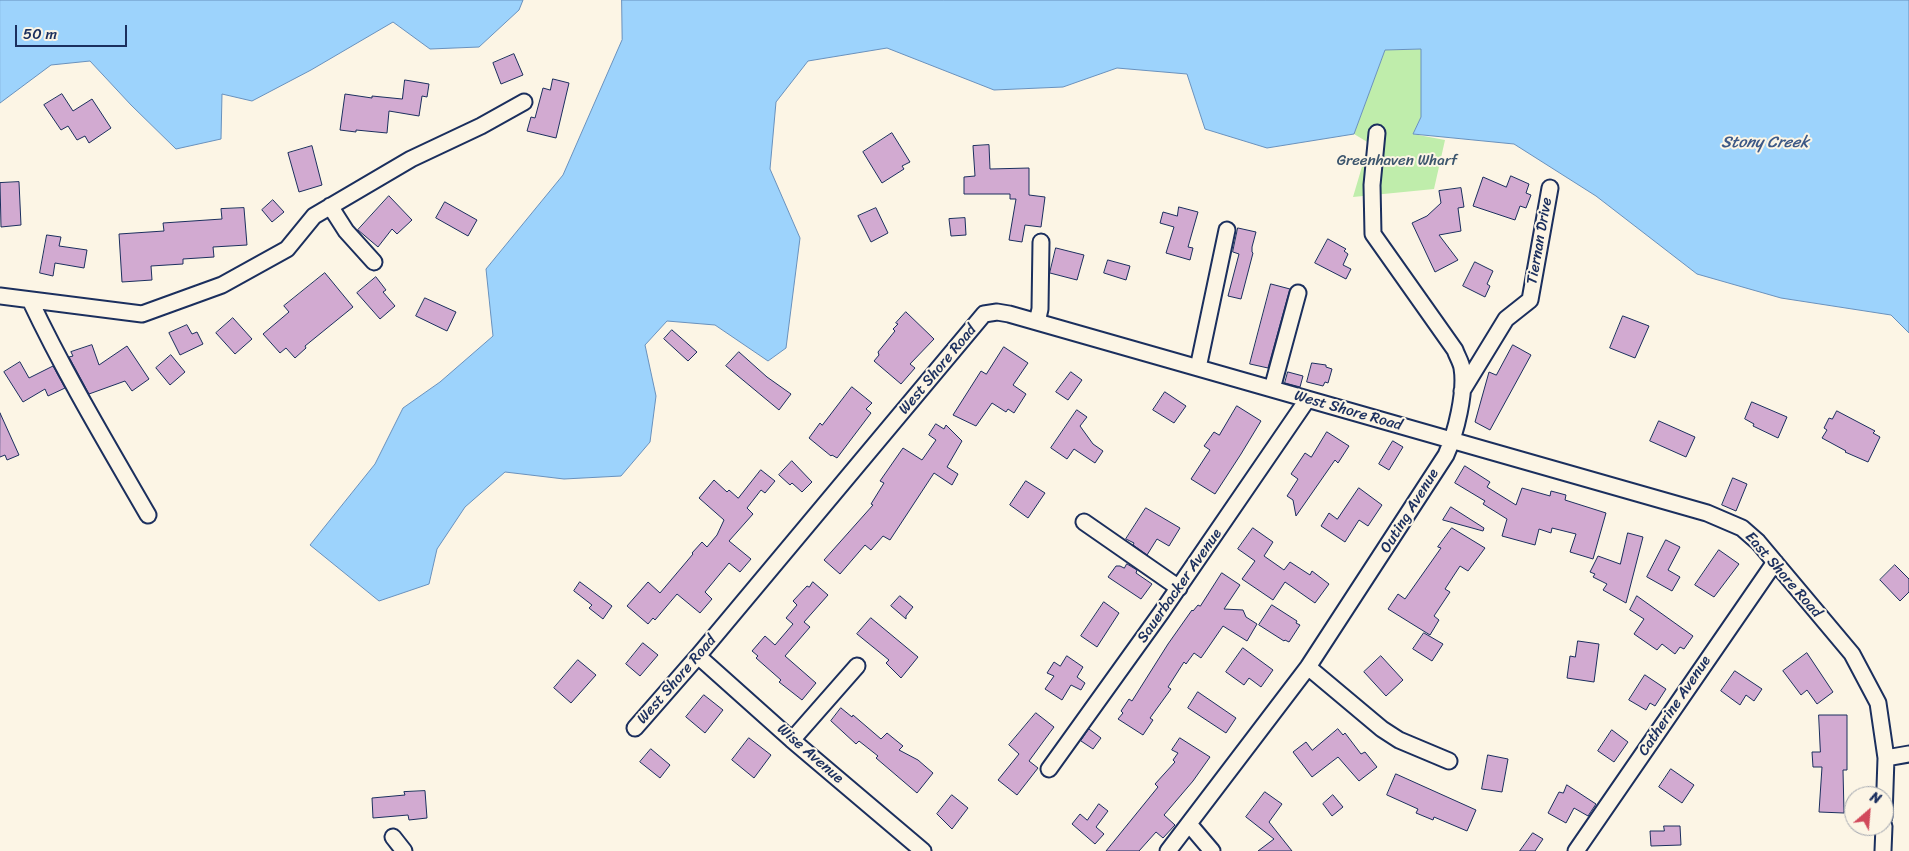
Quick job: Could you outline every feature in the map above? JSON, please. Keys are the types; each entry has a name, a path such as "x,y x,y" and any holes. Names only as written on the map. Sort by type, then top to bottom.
{"street":[{"path":"0,296 142,314 222,285 287,249 314,216 330,206 410,159 524,102"},
{"name":"Outing Avenue","path":"1168,851 1308,667 1446,455 1453,440 1462,391 1462,368 1455,350 1373,234 1372,185 1377,133"},
{"name":"Tiernan Drive","path":"1462,391 1506,319 1530,300 1550,188"},
{"path":"330,206 346,231 374,262"},
{"path":"1198,368 1227,230"},
{"path":"1037,322 1040,309 1041,242"},
{"path":"1272,389 1298,293"},
{"path":"30,300 83,403 148,515"},
{"name":"West Shore Road","path":"635,728 698,656 984,314 997,312 1009,314 1453,440"},
{"name":"Sauerbacker Avenue","path":"1049,769 1179,588 1307,400"},
{"name":"East Shore Road","path":"1453,440 1708,513 1742,528 1758,542 1852,654 1878,702 1886,758 1885,786"},
{"path":"1084,522 1179,588"},
{"name":"Catherine Avenue","path":"1576,851 1775,562"},
{"name":"Wise Avenue","path":"698,656 792,740 923,851"},
{"path":"792,740 856,666"},
{"path":"1308,667 1382,729 1400,740 1449,761"},
{"path":"1886,758 1909,754"},
{"path":"1189,824 1212,851"},
{"path":"1883,851 1884,836"},
{"path":"394,837 404,851"}],"green space":[{"name":"Greenhaven Wharf","path":"1421,49 1421,117 1413,134 1445,140 1434,189 1353,197 1369,143 1354,134 1385,50"}],"water":[{"path":"0,0 523,0 519,10 479,47 430,49 393,22 311,70 252,101 222,94 221,139 176,149 90,61 51,65 0,103"},
{"name":"Stony Creek","path":"622,0 1909,0 1909,333 1891,315 1781,298 1697,274 1596,196 1514,144 1413,134 1421,117 1421,49 1385,50 1354,134 1267,148 1205,129 1187,74 1117,68 1063,87 994,90 887,48 808,61 776,102 770,169 800,238 786,348 768,361 715,325 667,321 645,345 656,396 650,442 621,476 564,479 505,472 465,507 437,549 429,584 379,601 310,545 375,464 403,408 440,382 493,336 486,269 563,175 622,40"}],"building":[{"path":"514,54 523,75 501,84 493,63"},
{"path":"553,79 569,83 556,138 527,131 531,117 535,118 543,88 550,90"},
{"path":"405,80 429,84 427,97 422,96 419,116 389,111 387,133 340,130 345,94 372,98 372,96 402,99"},
{"path":"62,94 73,111 92,99 111,128 89,143 85,136 77,140 68,126 61,130 44,105"},
{"path":"892,133 910,162 902,166 904,169 882,183 863,152"},
{"path":"989,145 990,169 1029,168 1029,195 1045,197 1041,227 1025,225 1022,242 1009,240 1016,199 1010,199 1010,194 964,194 964,177 975,176 973,146"},
{"path":"312,146 322,185 299,192 288,153"},
{"path":"1511,176 1529,184 1526,193 1531,195 1526,208 1520,206 1515,220 1473,206 1483,177 1506,187"},
{"path":"19,182 21,225 1,227 0,183"},
{"path":"1461,188 1464,207 1458,208 1461,231 1439,235 1458,260 1435,272 1412,223 1427,216 1441,203 1439,191"},
{"path":"389,196 412,220 397,234 392,229 378,247 358,230"},
{"path":"273,200 284,212 272,222 262,210"},
{"path":"445,202 477,220 468,236 436,218"},
{"path":"1179,207 1198,212 1188,247 1193,248 1190,260 1166,253 1174,227 1160,223 1163,212 1177,216"},
{"path":"244,208 247,245 213,247 214,257 183,259 183,264 151,266 152,280 122,282 119,234 164,231 163,223 222,219 221,209"},
{"path":"876,208 888,233 871,242 858,216"},
{"path":"965,218 966,235 951,236 949,219"},
{"path":"1238,228 1256,232 1252,247 1253,253 1241,299 1228,296 1239,254 1233,252"},
{"path":"47,235 61,237 59,246 87,250 84,268 55,263 53,276 40,273"},
{"path":"1328,239 1346,249 1344,251 1348,254 1343,265 1351,269 1346,279 1315,263"},
{"path":"1056,248 1084,255 1077,280 1050,273"},
{"path":"1108,260 1130,266 1126,280 1104,273"},
{"path":"1475,262 1493,271 1487,284 1490,286 1485,297 1463,286"},
{"path":"325,273 353,307 305,346 306,348 295,358 286,348 280,353 263,334 289,312 284,306"},
{"path":"376,277 386,290 383,292 395,306 380,319 357,293"},
{"path":"1271,284 1290,289 1268,368 1250,364"},
{"path":"425,298 456,312 447,331 416,316"},
{"path":"906,312 934,339 910,364 915,368 901,384 874,361 879,355 878,352 895,331 893,329 898,324 896,323"},
{"path":"1623,316 1649,326 1635,358 1610,348"},
{"path":"233,318 252,339 235,354 216,333"},
{"path":"187,325 192,334 197,332 203,344 180,355 169,333"},
{"path":"672,330 697,352 688,361 664,339"},
{"path":"92,345 99,365 127,346 149,379 132,391 125,381 89,394 69,357 73,356 71,352"},
{"path":"1513,345 1531,355 1490,430 1475,422 1489,372 1496,375"},
{"path":"1004,347 1028,363 1013,385 1026,394 1014,413 1008,409 1006,412 992,403 976,426 953,415 981,371 986,374"},
{"path":"739,352 767,377 791,394 779,410 726,366"},
{"path":"171,355 185,372 170,385 156,368"},
{"path":"20,362 29,378 53,366 65,388 48,396 45,389 23,402 4,372"},
{"path":"1312,363 1326,365 1326,367 1332,369 1328,383 1325,382 1323,386 1307,382"},
{"path":"1071,372 1082,380 1068,400 1056,392"},
{"path":"1288,372 1303,376 1300,387 1285,383"},
{"path":"852,387 872,403 866,409 871,413 837,458 831,456 809,438 820,423 822,425"},
{"path":"1165,392 1186,406 1174,423 1153,410"},
{"path":"1752,402 1787,417 1778,438 1753,426 1754,424 1745,419"},
{"path":"1237,406 1261,421 1215,494 1191,479 1210,450 1204,446 1214,432 1219,435"},
{"path":"1077,410 1087,417 1080,426 1093,444 1103,451 1095,463 1074,449 1067,459 1051,448"},
{"path":"1837,411 1875,431 1873,433 1880,437 1868,462 1845,452 1822,438 1827,430 1824,428 1829,418 1832,419"},
{"path":"0,413 19,455 7,460 5,455 0,457"},
{"path":"1659,421 1695,437 1686,457 1650,441"},
{"path":"936,424 944,429 946,425 962,441 947,467 958,474 952,485 934,473 890,540 883,536 871,550 865,545 840,574 824,560 873,505 871,504 884,483 880,481 903,448 922,460 936,440 929,435"},
{"path":"1327,432 1349,446 1338,463 1335,460 1296,516 1293,500 1287,496 1298,479 1291,474 1305,453 1311,457"},
{"path":"1393,441 1403,447 1389,470 1379,464"},
{"path":"792,461 812,482 802,492 792,483 790,485 779,475"},
{"path":"1465,466 1490,482 1487,487 1516,505 1522,488 1550,496 1551,491 1566,495 1565,500 1606,513 1593,559 1570,552 1576,534 1552,528 1551,533 1539,529 1535,545 1502,536 1507,519 1483,504 1485,501 1455,483"},
{"path":"761,470 775,481 765,493 761,490 747,508 753,514 729,541 751,559 740,572 729,563 705,592 712,599 700,613 677,594 655,620 653,618 648,624 627,606 648,582 660,593 702,542 707,547 717,535 724,520 699,498 714,480 727,492 729,490 738,498"},
{"path":"1733,478 1747,484 1736,511 1722,505"},
{"path":"1026,481 1045,493 1028,518 1010,505"},
{"path":"1359,488 1382,505 1368,526 1359,520 1345,542 1321,526 1329,513 1337,519"},
{"path":"1451,507 1484,528 1483,531 1443,520"},
{"path":"1146,508 1180,528 1169,546 1157,539 1147,555 1133,545 1134,543 1126,539"},
{"path":"1253,528 1273,542 1264,556 1284,570 1290,562 1310,575 1312,571 1329,584 1315,603 1285,582 1273,600 1242,579 1255,561 1238,549"},
{"path":"1452,528 1485,548 1468,571 1460,566 1445,589 1450,592 1434,616 1439,620 1430,635 1388,609 1398,594 1405,599 1441,548 1438,547"},
{"path":"1628,533 1643,537 1626,603 1603,590 1607,584 1593,577 1595,574 1590,572 1598,556 1620,564"},
{"path":"1666,540 1680,547 1668,570 1680,577 1672,591 1647,577"},
{"path":"1719,550 1739,564 1714,597 1695,585"},
{"path":"1127,564 1137,570 1136,573 1152,584 1141,599 1108,577 1116,566 1124,568"},
{"path":"1895,565 1909,579 1909,592 1900,601 1880,580"},
{"path":"1222,573 1240,585 1224,609 1243,610 1246,617 1257,624 1247,641 1223,626 1201,658 1194,653 1186,664 1184,662 1168,687 1171,689 1150,718 1153,720 1143,735 1118,719 1123,713 1121,711 1129,699 1132,701 1168,644 1192,610 1198,605 1200,606"},
{"path":"580,582 612,606 603,619 589,608 592,605 574,591"},
{"path":"813,582 828,595 804,622 810,627 785,656 816,683 802,700 779,682 781,680 756,658 758,656 752,651 765,636 775,645 793,624 786,618 797,605 793,601"},
{"path":"900,596 913,607 906,616 906,619 891,606"},
{"path":"1637,596 1693,636 1684,649 1680,647 1675,654 1662,644 1657,650 1634,634 1644,619 1630,610"},
{"path":"1104,602 1119,613 1097,647 1081,636"},
{"path":"1272,605 1297,621 1296,623 1300,625 1289,642 1284,641 1259,625"},
{"path":"871,618 918,657 901,678 886,663 889,660 857,634"},
{"path":"1424,633 1443,644 1432,661 1413,649"},
{"path":"1578,641 1599,644 1594,682 1567,678 1570,656 1575,657"},
{"path":"643,643 658,655 640,676 626,664"},
{"path":"1243,648 1273,670 1261,687 1249,678 1244,685 1226,672"},
{"path":"1807,653 1833,692 1817,704 1807,690 1801,695 1783,671"},
{"path":"1067,656 1083,667 1077,677 1085,683 1081,690 1071,685 1062,700 1045,689 1054,676 1047,673 1054,662 1060,666"},
{"path":"1381,656 1403,680 1386,696 1364,672"},
{"path":"578,660 596,675 571,703 554,688"},
{"path":"1735,671 1762,689 1754,701 1746,695 1740,705 1721,691"},
{"path":"1645,675 1666,689 1655,706 1650,703 1646,710 1629,700"},
{"path":"1198,692 1236,718 1226,733 1188,708"},
{"path":"704,695 723,710 705,733 686,717"},
{"path":"841,708 852,717 853,715 881,739 887,733 903,746 899,750 918,760 933,773 917,793 876,758 878,756 859,741 856,744 831,721"},
{"path":"1036,713 1054,727 1029,761 1038,768 1017,795 998,780 1019,754 1009,745"},
{"path":"1819,715 1847,715 1847,770 1843,770 1844,813 1819,812 1822,767 1813,767 1812,752 1820,752"},
{"path":"1089,729 1101,738 1093,749 1081,741"},
{"path":"1338,729 1343,735 1345,733 1361,754 1365,752 1377,767 1359,781 1338,757 1312,777 1293,752 1306,742 1312,750"},
{"path":"1612,730 1628,742 1614,762 1598,751"},
{"path":"749,738 771,755 754,778 732,760"},
{"path":"1180,738 1210,757 1193,781 1164,815 1175,825 1163,838 1156,832 1139,851 1106,851 1158,787 1155,784 1175,762 1173,760 1178,753 1172,750"},
{"path":"651,749 670,765 660,778 640,762"},
{"path":"1488,755 1508,759 1502,792 1482,789"},
{"path":"1671,769 1694,785 1682,803 1659,787"},
{"path":"1396,774 1476,810 1467,831 1434,817 1433,820 1416,813 1418,809 1387,795"},
{"path":"1567,785 1596,804 1588,816 1574,808 1566,823 1548,813 1559,792 1563,793"},
{"path":"425,791 427,818 409,820 408,815 373,818 372,798 405,795 404,792"},
{"path":"1265,792 1282,804 1269,822 1292,851 1258,851 1274,839 1246,817"},
{"path":"952,795 968,808 952,829 937,814"},
{"path":"1333,795 1343,807 1332,816 1323,804"},
{"path":"1099,804 1108,811 1096,827 1104,834 1095,844 1072,824 1080,814 1087,820"},
{"path":"1664,826 1680,826 1681,845 1651,846 1650,831 1664,831"},
{"path":"1533,833 1543,839 1535,851 1520,851"}]}
